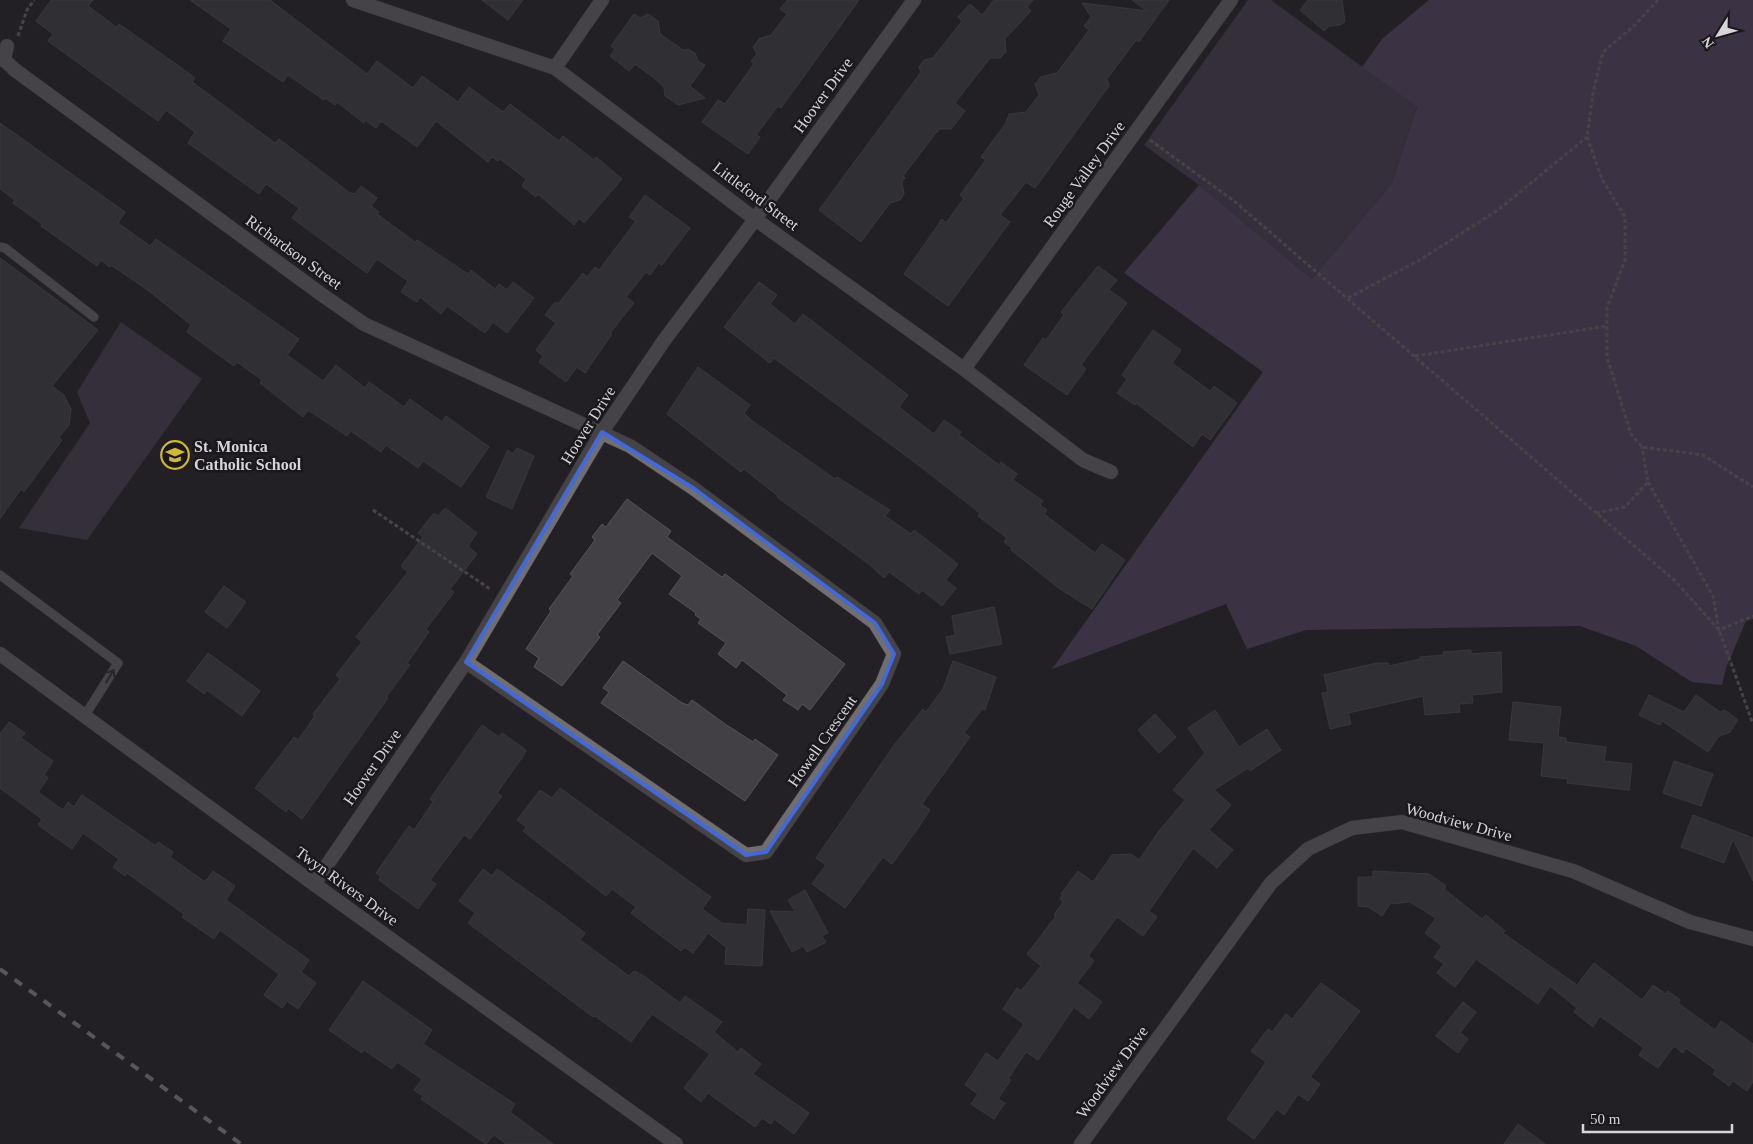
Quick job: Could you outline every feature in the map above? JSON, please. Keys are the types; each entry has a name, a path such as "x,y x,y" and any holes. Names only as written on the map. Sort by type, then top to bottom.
{"street":[{"name":"Littleford Street","path":"353,0 555,68 755,219 964,369 1083,460 1110,472"},
{"path":"555,68 602,0"},
{"name":"Hoover Drive","path":"314,884 466,662 602,432 665,339 914,0"},
{"name":"Rouge Valley Drive","path":"964,369 1231,0"},
{"name":"Richardson Street","path":"7,46 4,60 16,70 364,324 602,432"},
{"name":"Howell Crescent","path":"466,662 746,855 766,852 882,684 894,654 876,623 693,488 630,446 602,432"},
{"name":"Twyn Rivers Drive","path":"0,654 314,884 676,1144"},
{"name":"Woodview Drive","path":"1081,1144 1271,883 1308,849 1352,828 1402,822 1573,871 1690,922 1753,939"}],"lane":[{"path":"0,247 5,248 94,317"},
{"path":"0,575 118,663 84,717"}],"path":[{"path":"7,46 15,42 27,10 34,0"},
{"path":"1658,0 1635,25 1603,52 1593,92 1587,137 1602,179 1625,217 1625,260 1607,308 1607,357 1631,434 1642,447 1648,482 1713,596 1719,630 1753,724"},
{"path":"1137,131 1234,200 1676,581 1719,630"},
{"path":"1348,298 1418,261 1498,210 1587,137"},
{"path":"1415,356 1607,326"},
{"path":"1642,447 1704,455 1753,487"},
{"path":"1596,512 1625,506 1648,482"},
{"path":"373,510 503,598"},
{"path":"1719,630 1753,616"}],"highlighted area":[{"path":"602,432 693,488 875,623 894,654 882,684 766,852 746,855 466,662"}],"shaded area":[{"path":"1248,0 1271,0 1417,107 1392,183 1312,279 1199,185 1144,145"},
{"path":"1429,0 1753,0 1753,619 1746,621 1726,668 1722,685 1692,682 1636,646 1580,626 1306,630 1247,649 1226,604 1052,669 1263,372 1124,273 1199,185 1312,279 1392,183 1417,107 1362,67 1382,39"},
{"path":"121,322 202,379 87,540 19,528 90,423 77,392"}],"building":[{"path":"51,0 93,0 88,6 116,27 119,24 176,64 195,78 192,82 275,143 279,139 350,193 355,194 361,186 377,198 371,206 379,212 377,214 415,242 417,240 468,274 471,270 495,289 499,284 507,290 513,282 534,298 507,333 493,322 485,333 447,306 441,314 420,297 417,302 401,292 408,281 377,259 367,273 292,218 299,208 266,184 259,194 188,143 195,132 166,110 158,121 48,41 53,34 36,21"},
{"path":"190,0 270,0 367,74 377,61 413,88 422,76 458,102 469,87 503,112 510,104 559,141 563,136 594,160 596,157 622,179 584,223 579,218 574,225 538,194 536,197 522,186 526,179 500,159 498,161 492,157 488,162 436,121 417,147 381,121 376,128 365,120 364,123 337,102 335,105 325,98 324,100 288,75 283,82 223,41 231,29"},
{"path":"482,0 523,0 508,20"},
{"path":"787,0 859,0 781,108 778,106 756,135 760,137 748,154 702,122 718,100 725,104 754,64 751,61 757,54 753,47 759,39 771,35 787,14 780,9"},
{"path":"994,0 1033,0 1027,7 1031,11 1005,39 1006,52 1000,58 990,58 955,103 965,111 951,129 940,129 935,134 903,176 905,178 902,182 904,194 900,200 890,203 861,242 819,210 921,72 919,67 924,60 933,58 962,21 958,17 970,4 982,15"},
{"path":"1132,0 1169,0 1139,42 1136,40 1107,79 1109,86 1035,188 1026,182 1000,215 1010,222 948,306 904,274 942,219 946,223 964,198 960,195 986,160 981,157 1006,123 1009,114 1026,112 1039,95 1035,84 1041,77 1057,73 1089,30 1084,26 1091,17 1082,3 1147,11"},
{"path":"1308,0 1342,0 1345,22 1340,25 1329,26 1324,31 1300,10"},
{"path":"634,14 640,18 648,14 658,21 660,34 683,50 688,49 695,53 698,61 705,65 690,86 705,98 678,105 665,96 664,87 635,64 629,71 610,56 615,49 611,46"},
{"path":"0,123 125,212 118,223 150,246 156,239 299,339 287,355 323,381 336,365 365,388 369,382 404,407 410,399 442,422 446,416 489,447 461,487 423,461 418,468 386,445 381,452 351,431 347,436 308,410 303,417 260,383 262,380 237,362 234,366 187,332 191,325 149,291 101,260 97,266 41,226 42,224 13,203 15,200 0,189"},
{"path":"645,195 690,228 662,265 659,263 650,275 646,272 626,297 634,303 610,333 612,334 585,373 577,367 566,382 539,362 543,356 536,350 556,323 545,315 555,302 558,304 583,273 587,277 595,267 599,270 636,221 629,217"},
{"path":"0,258 98,330 52,386 64,395 71,409 69,425 59,437 62,440 24,492 21,489 0,519"},
{"path":"1098,266 1117,280 1109,290 1127,303 1081,365 1086,369 1067,395 1024,365 1043,338 1046,340 1064,315 1061,312"},
{"path":"759,282 777,295 770,304 795,324 803,314 908,395 899,407 934,434 944,420 961,432 959,435 999,465 1001,462 1017,474 1013,480 1043,501 1040,505 1047,510 1044,514 1095,553 1102,544 1125,560 1092,609 1060,589 1011,550 1012,548 1004,542 1007,538 978,516 980,513 917,464 774,358 770,363 724,327"},
{"path":"1153,330 1181,350 1172,363 1210,391 1214,386 1237,403 1210,440 1202,434 1193,447 1136,403 1135,405 1117,393 1127,379 1122,375"},
{"path":"698,367 750,405 744,413 751,420 835,479 837,477 890,510 885,516 911,534 914,530 958,564 946,580 956,588 942,606 922,590 919,594 889,572 884,578 870,565 777,497 744,469 741,472 667,414"},
{"path":"517,448 534,456 512,509 486,497 508,450 513,454"},
{"path":"627,499 671,531 667,537 722,577 725,574 845,664 810,710 802,704 798,710 783,700 787,695 742,660 736,668 718,654 726,643 698,623 701,619 695,615 696,613 669,594 682,576 652,553 617,600 621,603 597,635 600,637 562,686 534,667 539,658 526,649 551,611 549,609 573,576 570,574 595,540 592,537 602,524 606,527"},
{"path":"445,508 477,533 468,546 477,554 450,589 454,592 426,629 429,632 407,663 410,665 302,819 288,808 286,812 255,788 294,737 298,740 315,716 313,714 340,679 336,675 362,642 356,637 408,572 401,566 423,537 418,533 434,513 438,516"},
{"path":"224,586 246,602 227,628 205,612"},
{"path":"994,607 1002,644 950,654 946,637 955,635 952,616"},
{"path":"1471,650 1471,654 1501,652 1502,692 1472,695 1473,703 1459,704 1460,712 1425,715 1423,696 1348,713 1351,724 1330,729 1322,693 1328,692 1324,675 1377,663 1388,663 1389,666 1420,659 1420,657 1444,655 1443,652"},
{"path":"208,653 260,691 242,716 207,690 204,694 187,681"},
{"path":"623,661 682,703 688,705 692,700 753,742 755,739 778,755 745,801 601,703 609,692 603,688"},
{"path":"953,661 996,677 985,710 982,709 964,733 970,737 922,804 930,810 916,831 892,864 883,857 845,908 812,884 826,865 816,858 895,744 923,709 926,712 943,689"},
{"path":"1649,695 1684,712 1696,695 1720,712 1725,710 1738,720 1730,732 1718,737 1708,752 1662,721 1660,725 1639,715"},
{"path":"1513,702 1561,707 1558,737 1566,738 1566,742 1606,747 1604,761 1632,764 1629,790 1567,783 1568,779 1541,776 1544,743 1509,740"},
{"path":"1215,710 1239,747 1267,729 1281,750 1250,771 1248,768 1214,790 1231,805 1209,830 1233,850 1217,868 1193,848 1149,911 1157,917 1143,936 1117,917 1088,956 1094,961 1077,983 1102,1002 1089,1019 1074,1007 1038,1060 1026,1052 1008,1079 1011,1080 998,1099 1005,1103 994,1119 971,1104 978,1094 965,1085 986,1053 998,1061 1024,1024 1003,1009 1017,988 1021,991 1041,966 1027,954 1056,916 1054,915 1063,902 1060,899 1063,895 1061,894 1078,871 1093,882 1112,855 1131,854 1139,860 1159,831 1185,800 1173,790 1205,753 1188,728"},
{"path":"1155,714 1176,737 1159,753 1138,730"},
{"path":"9,722 25,733 21,738 53,761 44,775 48,778 38,792 63,810 68,802 74,807 82,795 156,846 158,842 173,852 170,857 205,882 213,871 235,886 226,900 309,960 301,972 316,983 298,1009 287,1001 282,1008 264,995 279,974 220,930 214,939 182,917 184,914 127,873 125,876 113,867 119,859 83,833 72,849 38,825 42,819 0,788 0,734"},
{"path":"482,725 499,737 502,733 526,750 497,793 502,796 470,839 464,835 430,880 436,884 418,909 379,880 381,876 376,873 409,826 414,830 433,802 430,799"},
{"path":"1674,761 1713,774 1701,806 1663,793"},
{"path":"560,788 711,897 702,909 722,923 747,925 748,909 765,910 762,966 725,964 726,947 708,933 693,953 684,947 681,951 631,913 636,907 612,889 606,896 523,831 526,827 517,820 540,790 552,798"},
{"path":"1693,815 1753,838 1753,881 1733,839 1724,863 1681,847"},
{"path":"483,869 492,876 497,869 560,914 585,933 580,940 629,976 634,971 644,976 680,1003 685,996 722,1022 714,1032 738,1052 741,1048 761,1064 753,1074 809,1113 794,1134 774,1119 771,1124 762,1118 755,1127 708,1093 701,1102 684,1088 710,1054 652,1014 631,1042 595,1016 593,1017 468,923 475,913 459,901"},
{"path":"1373,871 1429,874 1446,886 1444,889 1482,919 1486,915 1505,931 1503,933 1577,985 1594,963 1642,1000 1653,985 1666,994 1668,991 1680,1000 1678,1003 1715,1030 1721,1021 1753,1044 1753,1082 1747,1091 1733,1081 1729,1086 1713,1074 1716,1070 1686,1048 1683,1053 1674,1046 1658,1068 1639,1055 1644,1048 1600,1016 1593,1027 1574,1012 1577,1008 1550,986 1538,1004 1476,959 1455,987 1437,973 1444,964 1434,957 1442,946 1425,933 1436,918 1410,902 1390,904 1382,916 1368,907 1358,906 1358,877 1373,877"},
{"path":"805,890 828,933 822,936 826,942 807,952 803,946 792,952 770,911 795,912 788,900"},
{"path":"363,981 432,1030 423,1044 515,1104 510,1112 553,1144 506,1144 494,1135 486,1144 421,1099 423,1096 414,1090 422,1079 397,1062 392,1069 364,1050 362,1053 329,1030"},
{"path":"1321,983 1360,1011 1310,1077 1320,1084 1308,1101 1298,1094 1284,1115 1277,1109 1254,1139 1227,1119 1266,1062 1251,1051 1268,1029 1272,1032 1286,1014 1292,1019"},
{"path":"1463,1002 1476,1012 1460,1033 1468,1039 1458,1053 1436,1036"},
{"path":"1518,1124 1545,1144 1504,1144"}],"railway":[{"path":"0,969 241,1144"}],"place":[{"name":"St. Monica Catholic School","path":"175,455"}]}
